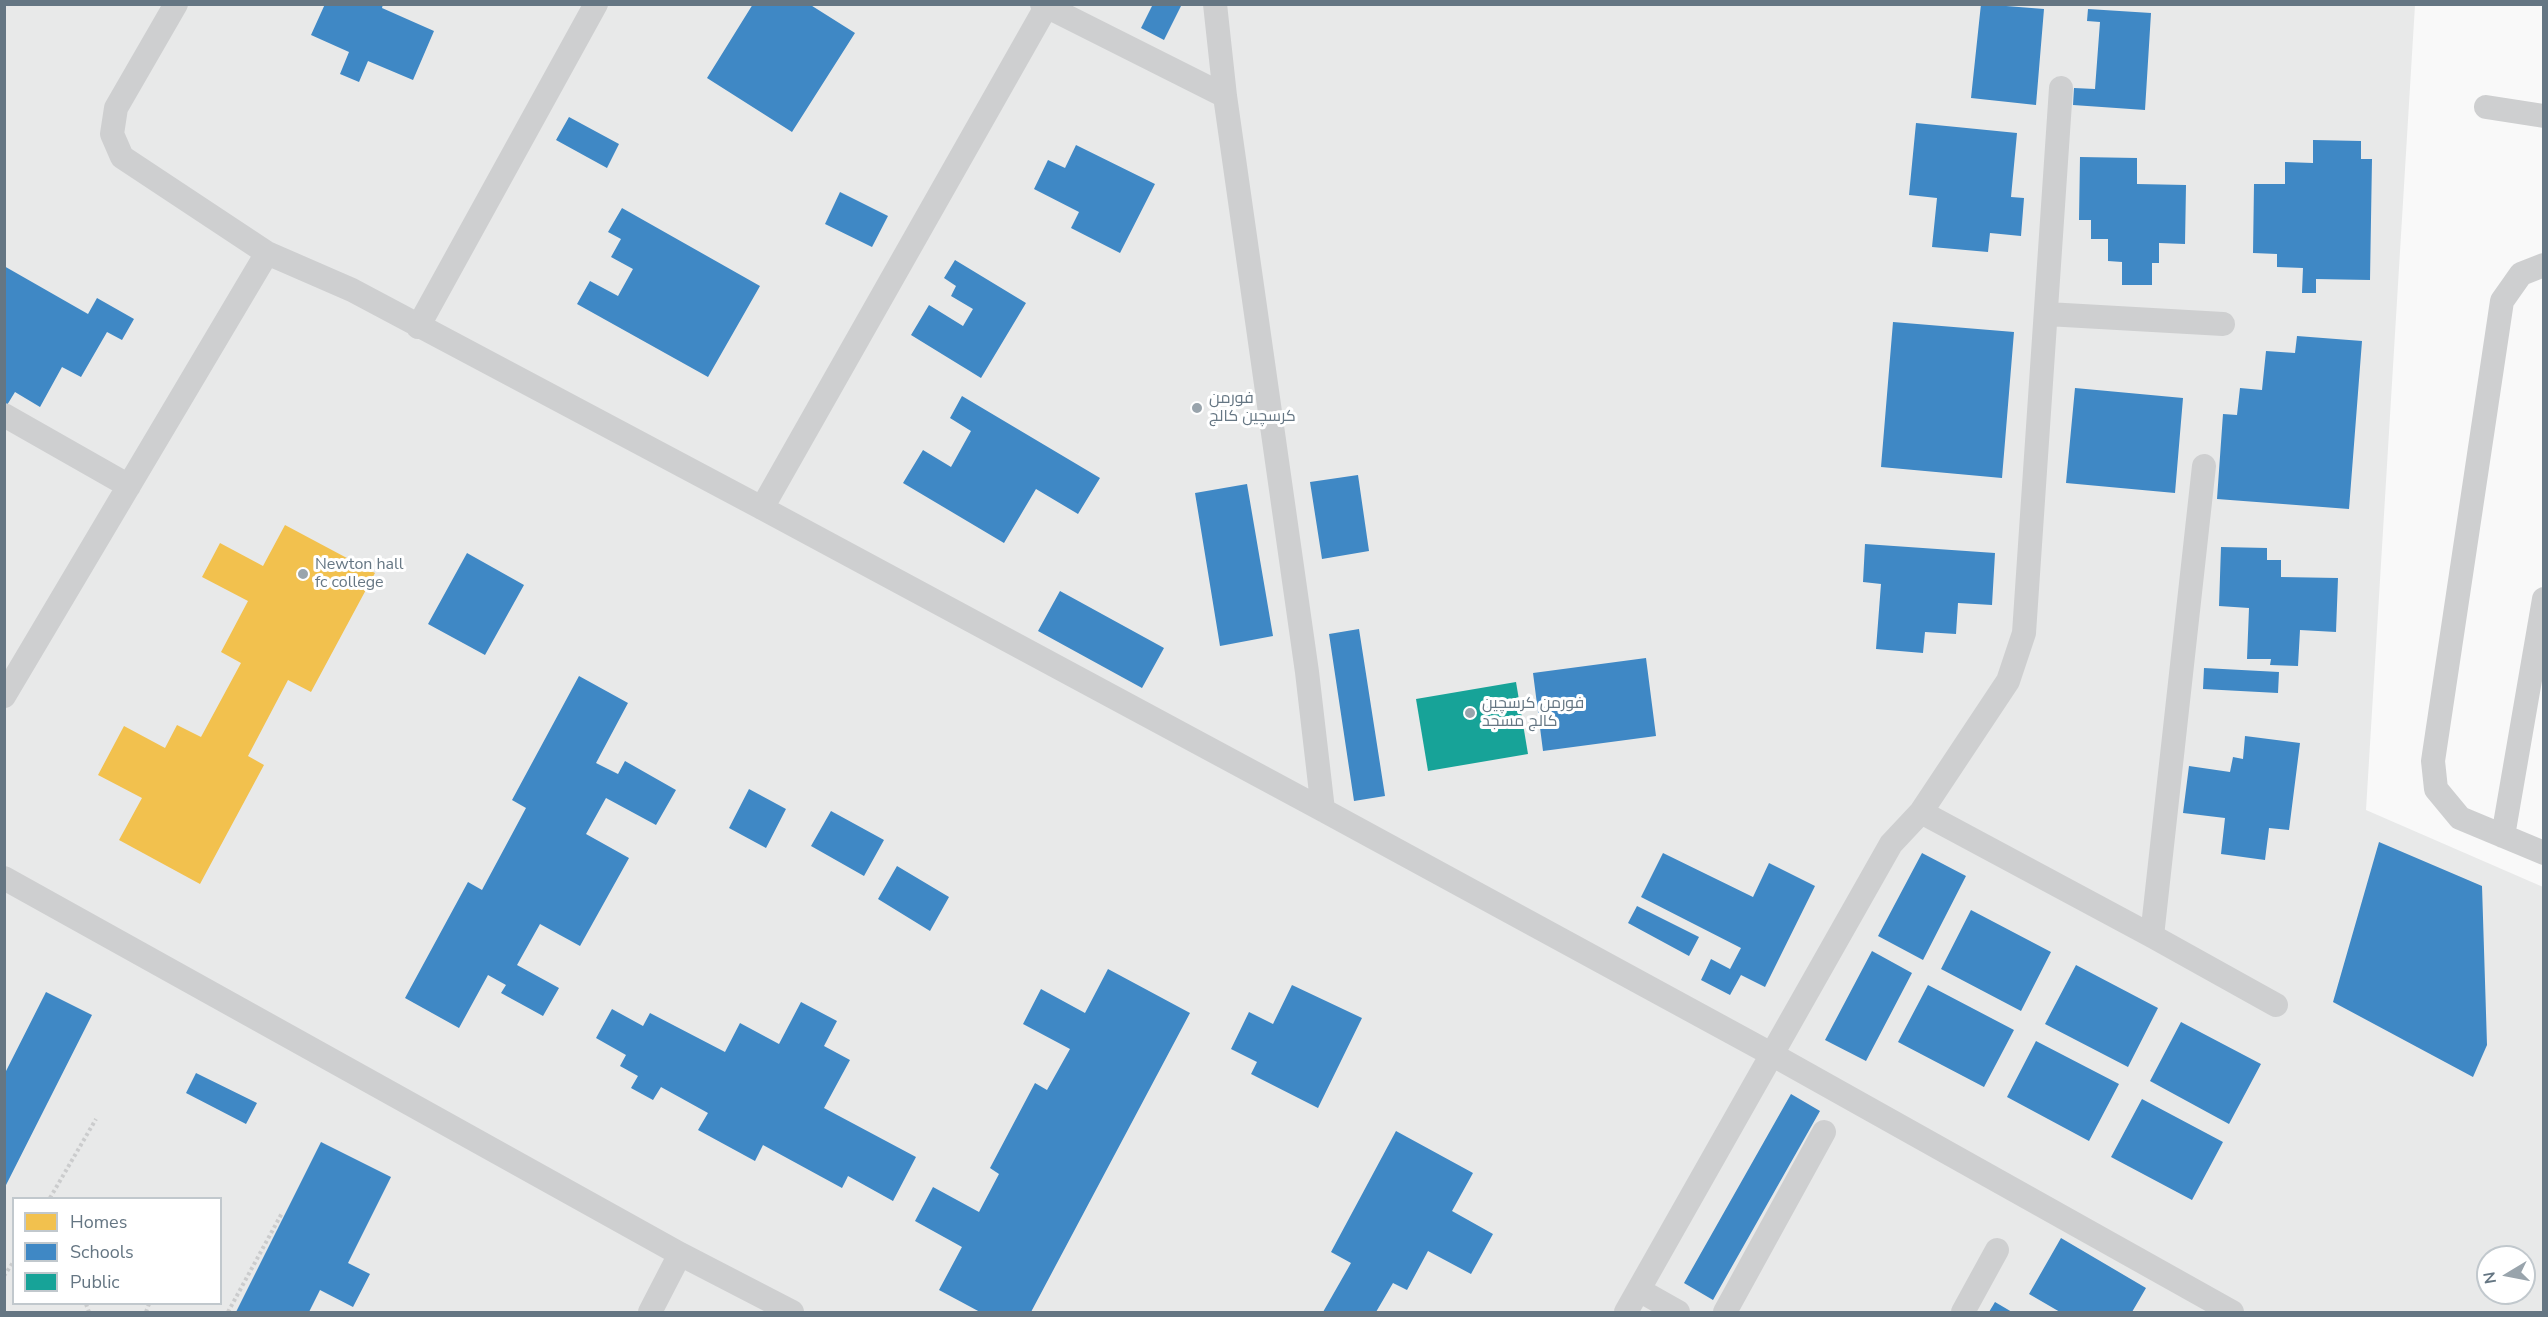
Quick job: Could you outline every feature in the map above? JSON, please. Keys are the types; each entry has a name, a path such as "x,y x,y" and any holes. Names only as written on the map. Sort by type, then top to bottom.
{"lane":[{"path":"176,4 116,108 112,134 122,157 267,253 352,290 1323,810 1773,1055 2232,1312"},
{"path":"418,327 596,4"},
{"path":"1215,4 1307,672 1323,810"},
{"path":"762,508 1044,6 1226,96"},
{"path":"1626,1312 1891,844 1921,812 2008,681 2024,633 2061,88"},
{"path":"2486,107 2544,116"},
{"path":"4,696 267,253"},
{"path":"2544,265 2521,274 2502,301 2433,761 2436,789 2460,818 2544,853"},
{"path":"2047,314 2223,324"},
{"path":"4,415 129,486"},
{"path":"2152,936 2204,466"},
{"path":"2504,836 2544,599"},
{"path":"1921,812 2276,1005"},
{"path":"4,878 680,1254 792,1312"},
{"path":"1725,1312 1824,1131"},
{"path":"1963,1312 1997,1250"},
{"path":"650,1312 680,1254"},
{"path":"1639,1290 1678,1312"}],"path":[{"path":"51,1197 96,1119"},
{"path":"228,1312 282,1213"}],"shaded area":[{"name":"فورمن کرسچین کالج","path":"5,5 2415,5 2366,810 2543,887 2543,1312 5,1312"}],"building: Homes":[{"path":"285,525 375,573 311,692 288,680 248,756 264,765 200,884 119,840 142,798 98,775 124,726 165,748 177,725 201,737 241,663 221,652 248,601 202,577 220,543 263,566"}],"building: Schools":[{"path":"325,4 383,4 382,8 434,31 413,80 368,61 359,82 340,74 349,52 311,35"},
{"path":"753,4 809,4 855,33 792,132 707,78"},
{"path":"1153,4 1182,4 1164,40 1141,28"},
{"path":"1981,4 2044,9 2036,105 1971,98"},
{"path":"2088,9 2151,13 2145,110 2073,105 2074,88 2095,89 2100,22 2087,21"},
{"path":"569,117 619,144 607,168 556,140"},
{"path":"1916,123 2017,133 2011,197 2024,198 2021,236 1990,233 1988,252 1932,247 1937,198 1909,195"},
{"path":"2313,140 2361,141 2361,159 2372,159 2370,280 2316,279 2316,293 2302,293 2303,268 2277,267 2277,254 2253,253 2254,184 2285,184 2285,162 2313,163"},
{"path":"1076,145 1155,184 1120,253 1071,228 1079,212 1034,189 1048,160 1065,168"},
{"path":"2080,157 2137,158 2137,184 2186,185 2185,244 2159,243 2159,263 2152,263 2152,285 2122,285 2122,262 2108,261 2108,239 2091,239 2091,220 2079,220"},
{"path":"840,192 888,216 872,247 825,224"},
{"path":"622,208 760,286 708,377 577,304 590,281 618,296 633,269 611,257 621,239 608,232"},
{"path":"955,260 1026,303 981,378 911,335 929,305 963,326 973,309 951,296 956,286 944,278"},
{"path":"4,266 88,314 97,298 134,319 122,340 107,332 81,377 62,367 40,407 15,392 4,410"},
{"path":"1893,322 2014,332 2002,478 1881,467"},
{"path":"2297,336 2362,341 2349,509 2217,499 2223,414 2237,415 2240,388 2262,390 2266,351 2295,353"},
{"path":"2075,388 2183,398 2175,493 2066,483"},
{"path":"962,396 1100,478 1078,514 1036,489 1004,543 903,483 923,450 951,467 971,431 950,418"},
{"path":"1358,475 1369,551 1322,559 1310,482"},
{"path":"1247,484 1273,636 1220,646 1195,493"},
{"path":"1865,544 1995,553 1992,605 1958,603 1956,634 1925,632 1923,653 1876,649 1881,584 1863,582"},
{"path":"2221,547 2267,548 2267,560 2281,560 2281,577 2338,578 2336,632 2300,630 2298,666 2270,665 2271,659 2247,659 2249,608 2219,606"},
{"path":"467,553 524,585 485,655 428,624"},
{"path":"1060,591 1164,648 1142,688 1038,631"},
{"path":"1359,629 1385,796 1354,801 1329,634"},
{"path":"1646,658 1656,736 1543,751 1533,673"},
{"path":"2204,668 2279,672 2278,693 2203,689"},
{"path":"579,676 628,703 596,763 618,774 625,761 676,790 656,825 606,798 586,834 629,858 580,946 540,924 517,965 559,988 543,1016 501,993 506,985 488,975 459,1028 405,998 468,882 482,890 526,808 512,800"},
{"path":"2245,736 2300,743 2289,830 2269,828 2265,860 2221,854 2225,818 2183,813 2189,766 2230,772 2233,757 2243,759"},
{"path":"749,789 786,809 766,848 729,828"},
{"path":"831,811 884,840 864,876 811,846"},
{"path":"2379,842 2482,886 2487,1045 2473,1077 2333,1002"},
{"path":"1663,853 1753,897 1769,863 1815,886 1765,987 1741,975 1730,995 1701,980 1711,959 1730,969 1741,948 1641,897"},
{"path":"1922,853 1966,876 1923,960 1878,936"},
{"path":"897,866 949,897 930,931 878,899"},
{"path":"1637,906 1699,937 1689,956 1628,923"},
{"path":"1971,910 2051,952 2021,1011 1941,969"},
{"path":"1872,951 1912,973 1866,1061 1825,1040"},
{"path":"2076,965 2158,1008 2128,1067 2045,1024"},
{"path":"1108,969 1190,1013 1031,1312 980,1312 939,1290 962,1247 915,1221 933,1187 979,1212 999,1174 990,1168 1035,1083 1047,1090 1070,1049 1023,1024 1041,989 1085,1013"},
{"path":"1292,985 1362,1018 1318,1108 1251,1074 1257,1062 1231,1049 1249,1012 1273,1024"},
{"path":"1928,985 2014,1030 1984,1087 1898,1042"},
{"path":"46,992 92,1015 4,1189 4,1075"},
{"path":"801,1002 837,1021 824,1046 850,1060 824,1108 916,1157 893,1201 848,1176 842,1188 763,1145 755,1161 698,1130 708,1113 661,1087 653,1100 631,1088 638,1076 620,1066 626,1055 596,1038 612,1009 643,1026 650,1013 725,1052 740,1023 779,1044"},
{"path":"2181,1022 2261,1064 2229,1124 2150,1081"},
{"path":"2036,1041 2119,1084 2089,1141 2007,1097"},
{"path":"196,1073 257,1103 246,1124 186,1093"},
{"path":"1791,1094 1820,1111 1713,1300 1684,1283"},
{"path":"2142,1099 2223,1142 2192,1200 2111,1157"},
{"path":"1396,1131 1473,1173 1452,1211 1493,1234 1471,1274 1428,1251 1407,1290 1393,1283 1376,1312 1323,1312 1351,1263 1331,1252"},
{"path":"321,1142 391,1177 348,1263 370,1274 353,1307 320,1290 309,1312 236,1312"},
{"path":"2061,1238 2146,1288 2132,1312 2060,1312 2029,1294"},
{"path":"1995,1302 2012,1312 1989,1312"}],"building: Public":[{"name":"فورمن کرسچین کالج مسجد","path":"1516,682 1528,754 1428,771 1416,699"}],"place":[{"name":"فورمن کرسچین کالج","path":"1197,408"},
{"name":"Newton hall fc college","path":"303,574"},
{"name":"فورمن کرسچین کالج مسجد","path":"1470,713"}]}
